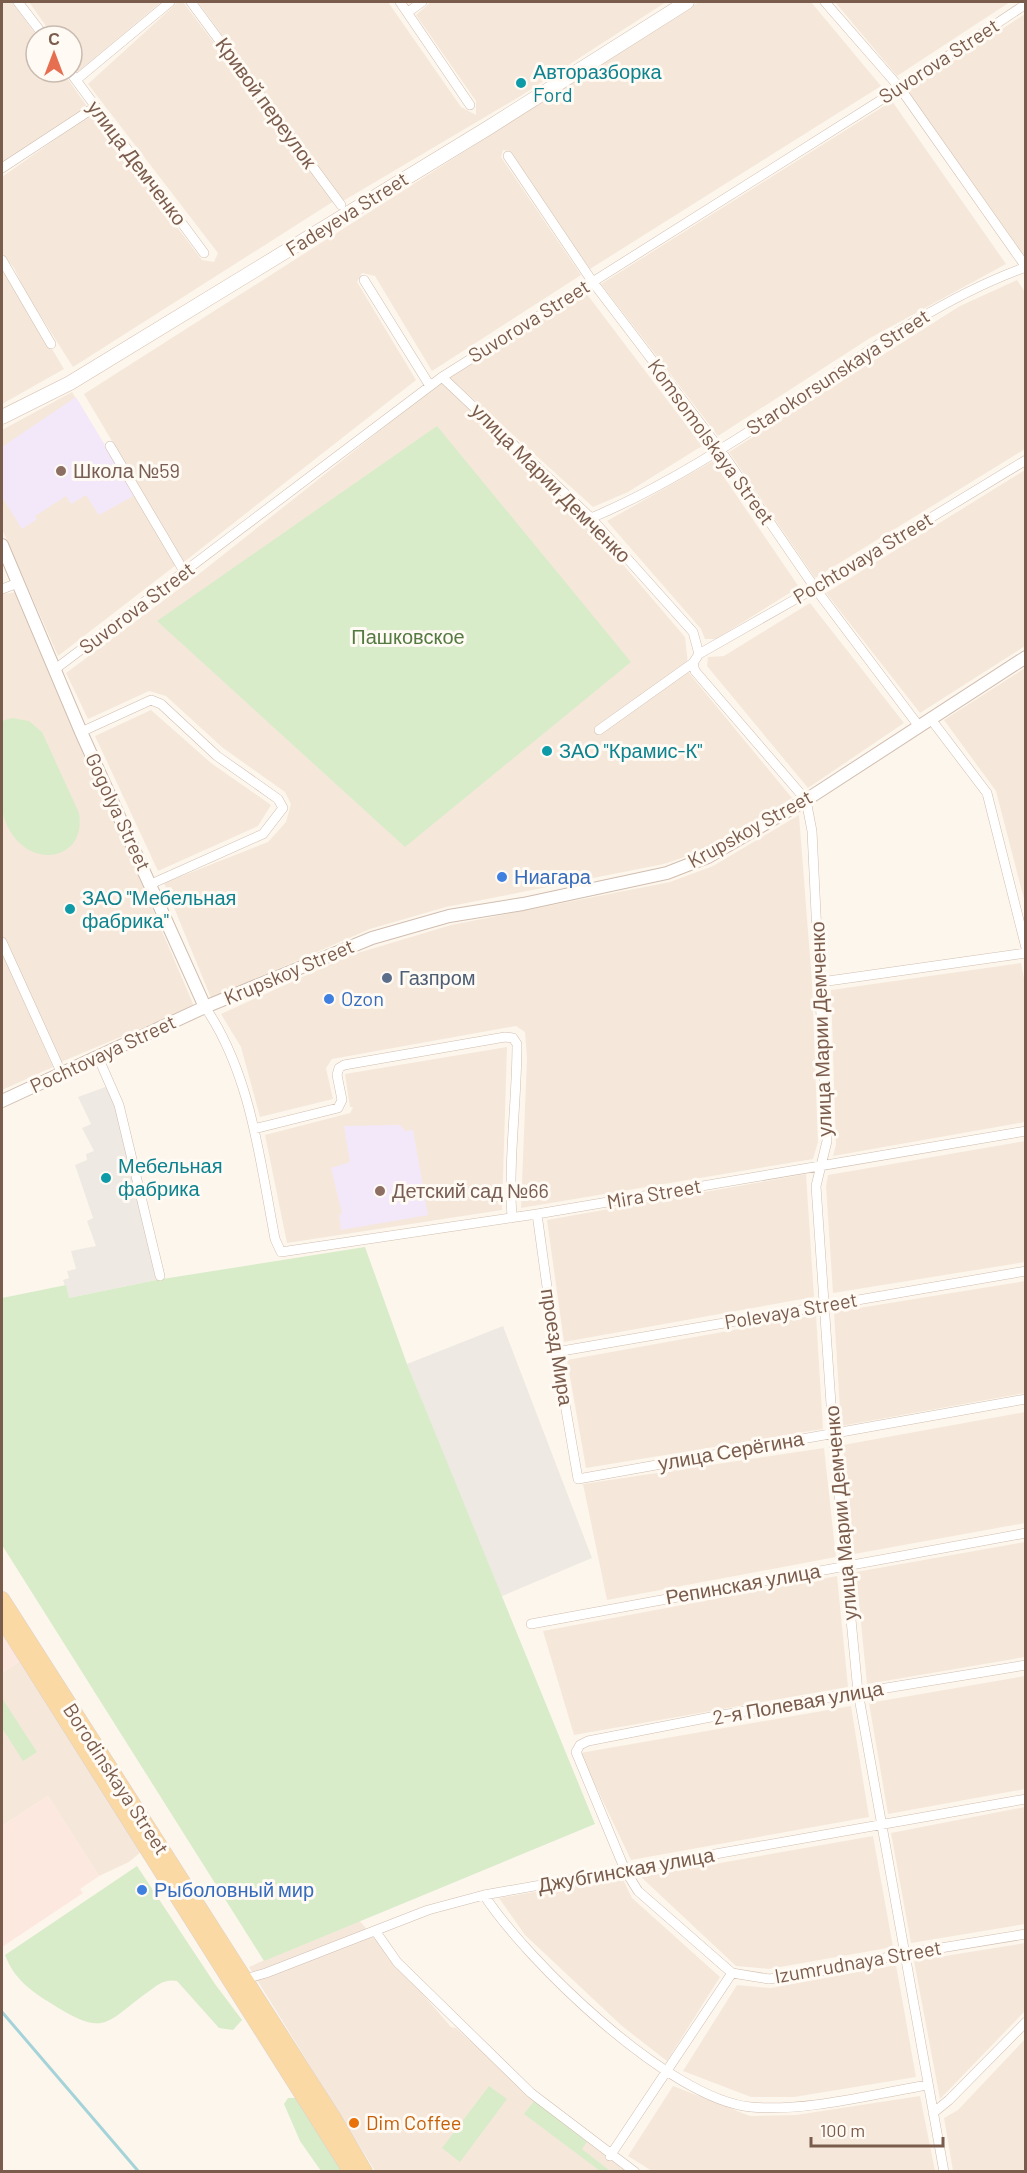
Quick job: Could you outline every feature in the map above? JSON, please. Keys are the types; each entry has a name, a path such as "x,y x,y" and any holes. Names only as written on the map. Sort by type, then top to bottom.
{"main road":[{"name":"Fadeyeva Street","path":"2,417 80,377 478,134 687,2"},
{"name":"Borodinskaya Street","path":"2,1599 365,2172"},
{"name":"Borodinskaya Street","path":"2,1619 351,2172"}],"street":[{"path":"18,2 35,24"},
{"path":"84,68 170,2"},
{"name":"Кривой переулок","path":"191,2 341,205"},
{"path":"400,2 470,105"},
{"path":"408,12 422,2"},
{"path":"825,2 900,88 1025,267"},
{"name":"Suvorova Street","path":"54,670 442,377 900,88 1026,4"},
{"name":"улица Демченко","path":"79,84 204,253"},
{"path":"2,168 95,107"},
{"name":"Komsomolskaya Street","path":"508,156 592,281 719,448 815,588 918,725"},
{"path":"2,260 51,344"},
{"name":"Starokorsunskaya Street","path":"591,518 633,501 798,399 875,345 955,298 994,278 1025,267"},
{"path":"364,280 430,386"},
{"name":"улица Марии Демченко","path":"442,377 591,518 693,632 699,654"},
{"path":"110,447 185,573"},
{"name":"Pochtovaya Street","path":"699,654 815,588 1026,460"},
{"name":"Gogolya Street","path":"2,545 81,732 205,1007 222,1032 231,1053 254,1129 275,1239 282,1252"},
{"path":"2,589 18,583"},
{"path":"599,730 693,663 699,654"},
{"name":"Krupskoy Street","path":"205,1007 372,938 449,916 523,904 667,873 708,857 806,800 918,725 1026,657"},
{"name":"улица Марии Демченко","path":"693,663 695,671 806,800 812,831 827,1141 816,1186 833,1433 858,1692 880,1825 944,2172"},
{"path":"81,732 151,700 161,704 217,756 278,799 283,808 263,834 151,884"},
{"path":"930,718 987,793 1026,948"},
{"path":"2,942 62,1074"},
{"path":"821,982 1026,953"},
{"name":"Pochtovaya Street","path":"2,1101 205,1007"},
{"path":"254,1129 338,1108 342,1100 337,1075 339,1068 344,1065 505,1037 513,1038 517,1044 517,1091 509,1182 512,1218"},
{"path":"98,1057 119,1105 160,1276"},
{"name":"Mira Street","path":"282,1252 537,1214 1026,1131"},
{"name":"проезд Мира","path":"537,1214 556,1352 578,1479"},
{"name":"Polevaya Street","path":"556,1352 1026,1271"},
{"name":"улица Серёгина","path":"578,1479 1026,1399"},
{"name":"Репинская улица","path":"531,1623 1026,1533"},
{"name":"2-я Полевая улица","path":"625,1870 576,1752 580,1745 588,1741 858,1692 1026,1665"},
{"name":"Джубгинская улица","path":"244,1979 376,1932 429,1910 484,1895 1026,1799"},
{"path":"610,2156 732,1973 638,1891 625,1870"},
{"path":"484,1895 518,1942 616,2033 667,2073 711,2095 750,2107 795,2106 928,2085"},
{"path":"376,1932 397,1962 531,2093 610,2156 635,2172"},
{"name":"Izumrudnaya Street","path":"732,1973 769,1978 1026,1934"},
{"path":"933,2113 949,2100 1026,2022"}],"shaded area":[{"path":"2,2 12,2 28,24 24,24 24,84 71,84 88,108 2,166"},
{"path":"29,2 161,2 84,67 84,24 45,24"},
{"path":"178,2 183,2 334,201 73,367 26,293 14,268 2,253 2,177 91,114 202,260 214,262 218,253 88,84"},
{"path":"198,2 388,2 461,107 476,115 476,101 416,15 431,2 666,2 519,97 343,201"},
{"path":"699,2 811,2 881,86 590,269 510,151 503,150 501,157 581,275 432,371 375,276 362,273 357,282 416,380 184,562 84,394"},
{"path":"835,2 1010,2 897,76"},
{"path":"1025,14 1025,254 1023,256 908,91"},
{"path":"892,101 1006,264 870,338 718,436 601,284"},
{"path":"2,266 64,369 2,404"},
{"path":"1017,280 1025,292 1025,449 815,578 729,452 960,306"},
{"path":"586,293 702,446 628,492 593,507 449,377"},
{"path":"441,382 585,520 685,637 689,673 792,798 705,850 664,864 446,907 370,929 211,998 164,883 268,842 286,822 291,804 285,792 223,748 166,696 149,691 88,719 66,673 199,574"},
{"path":"72,392 176,565 58,656 2,529 2,430"},
{"name":"Школа №59","path":"76,397 135,495 99,515 86,495 71,504 66,496 35,516 37,519 22,529 2,497 2,447"},
{"path":"713,461 799,587 716,639 705,639 701,629 607,521"},
{"path":"1025,470 1025,646 920,713 826,593"},
{"path":"17,592 194,1006 61,1062 12,967 13,977 53,1067 2,1090 2,594"},
{"path":"810,603 904,723 808,788 707,666 708,657 724,656"},
{"path":"1025,668 1025,903 996,791 944,720"},
{"path":"151,710 211,763 271,805 258,826 158,871 95,736"},
{"path":"799,815 812,983 818,1142 813,1159 521,1208 527,1058 525,1032 516,1026 332,1059 326,1068 333,1099 260,1117 241,1047 221,1014 351,955 451,925 670,882 713,866"},
{"path":"1021,963 1026,988 1025,1122 833,1156 836,1145 831,990"},
{"path":"507,1047 502,1210 287,1243 265,1135 350,1113 353,1107 350,1107 345,1074"},
{"path":"108,1086 120,1123 156,1280 69,1298 63,1280 69,1278 67,1271 76,1269 71,1251 96,1246 87,1221 93,1218 75,1165 87,1160 86,1154 94,1151 82,1128 91,1124 78,1097"},
{"name":"Детский сад №66","path":"400,1125 405,1131 413,1130 428,1215 341,1230 339,1215 342,1213 331,1168 350,1162 344,1126"},
{"path":"1025,1141 1025,1262 833,1293 826,1186 828,1175"},
{"path":"806,1174 814,1297 564,1342 547,1220"},
{"path":"1025,1281 1025,1393 841,1426 834,1312"},
{"path":"816,1315 823,1429 586,1468 567,1360"},
{"path":"503,1326 592,1558 500,1597 407,1364"},
{"path":"1025,1412 1025,1523 854,1554 843,1445"},
{"path":"824,1448 836,1557 607,1600 583,1484"},
{"path":"1025,1542 1025,1657 867,1684 856,1572"},
{"path":"837,1576 848,1687 574,1735 543,1631"},
{"path":"2,1631 20,1661 2,1673"},
{"path":"20,1661 142,1851 129,1862 99,1876 48,1796 2,1826 2,1673"},
{"path":"1025,1676 1025,1789 888,1814 869,1703"},
{"path":"851,1706 869,1817 631,1860 580,1753"},
{"path":"48,1796 99,1876 80,1889 83,1893 2,1947 2,1826"},
{"path":"1025,1807 1025,1924 911,1943 891,1833"},
{"path":"873,1836 893,1947 769,1969 736,1966 641,1877"},
{"path":"622,1877 632,1898 720,1977 667,2061 622,2026 525,1935 499,1898"},
{"path":"358,1919 451,2027 456,2028 535,2100 632,2171 375,2171 249,1967"},
{"path":"1025,1943 1025,2011 940,2099 914,1961"},
{"path":"896,1965 916,2077 794,2097 751,2097 683,2071 737,1985 771,1988"},
{"path":"1025,2039 1025,2171 953,2171 944,2118 958,2110"},
{"path":"673,2086 750,2116 796,2115 920,2096 935,2171 652,2171 628,2156"}],"green space":[{"name":"Пашковское","path":"437,426 631,662 405,847 157,621"},
{"path":"12,718 29,721 42,732 79,813 79,831 73,844 62,852 49,855 35,853 21,844 10,830 2,810 2,721"},
{"path":"365,1247 407,1364 595,1824 264,1961 2,1545 2,1298 66,1285 69,1298 156,1280"},
{"path":"2,1698 37,1752 23,1761 2,1728"},
{"path":"137,1866 215,1984 242,2020 233,2030 219,2028 177,1981 166,1981 158,1985 114,2017 105,2022 95,2023 70,2015 44,1999 30,1989 13,1971 5,1955"},
{"path":"489,2086 507,2099 460,2162 442,2148"},
{"path":"288,2098 298,2098 344,2171 321,2171 300,2141 284,2104"},
{"path":"534,2101 587,2142 582,2149 610,2171 600,2171 524,2114"}],"waterway":[{"path":"2,2012 139,2172"}],"place":[{"name":"Авторазборка Ford","path":"521,83"},
{"name":"Школа №59","path":"61,471"},
{"name":"ЗАО \"Крамис-К\"","path":"547,751"},
{"name":"Ниагара","path":"502,877"},
{"name":"ЗАО \"Мебельная фабрика\"","path":"70,909"},
{"name":"Газпром","path":"387,978"},
{"name":"Ozon","path":"329,999"},
{"name":"Мебельная фабрика","path":"106,1178"},
{"name":"Детский сад №66","path":"380,1191"},
{"name":"Рыболовный мир","path":"142,1890"},
{"name":"Dim Coffee","path":"354,2123"}]}
